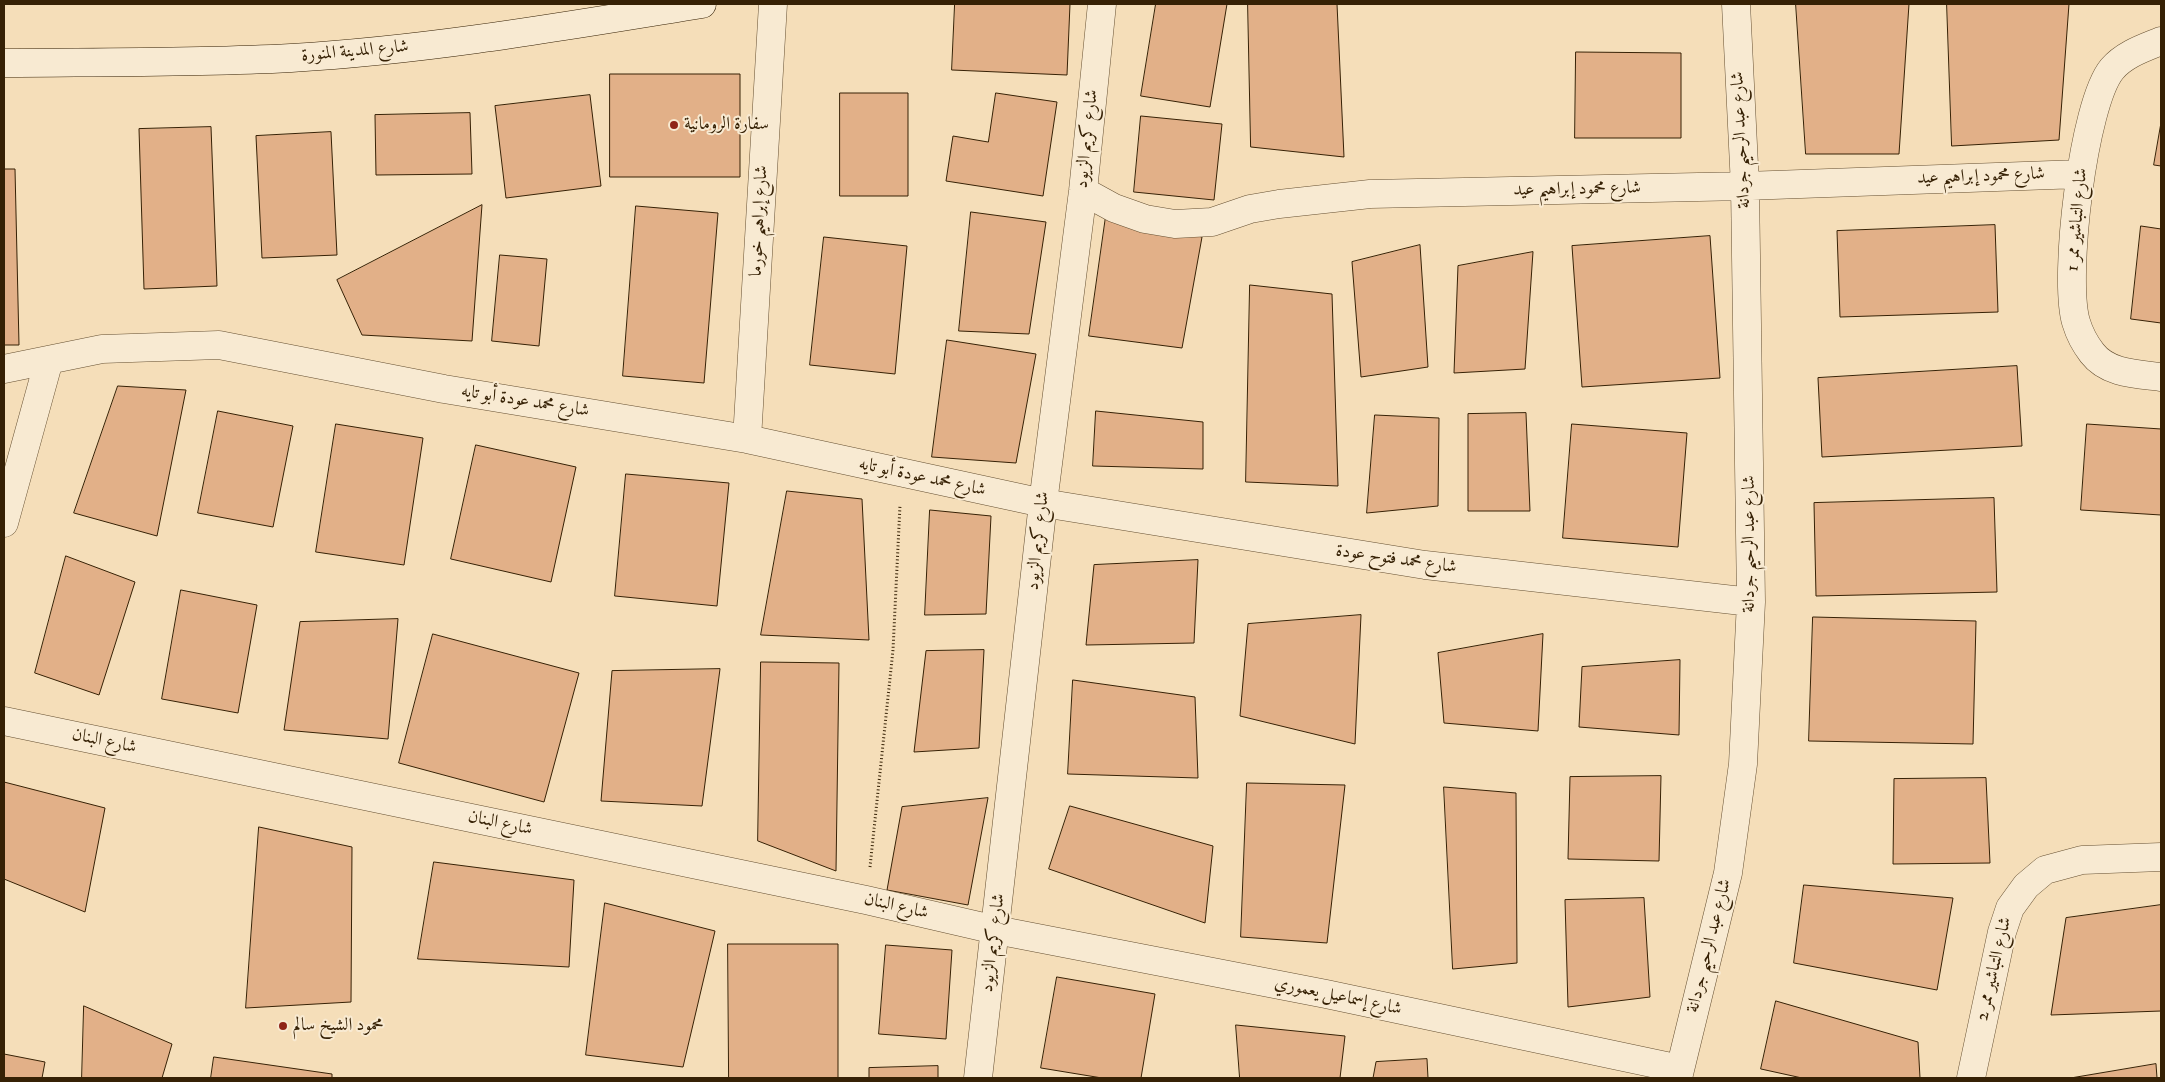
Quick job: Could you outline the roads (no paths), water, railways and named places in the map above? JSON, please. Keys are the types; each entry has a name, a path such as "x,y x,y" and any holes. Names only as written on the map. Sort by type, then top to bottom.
{"street":[{"name":"شارع المدينة المنورة","path":"4,64 291,58 519,34 702,4"},
{"name":"شارع إبراهيم خورما","path":"747,439 773,4"},
{"name":"شارع كريم الزيود","path":"978,1078 1043,503 1083,191 1102,4"},
{"name":"شارع عبد الرحيم جردانة","path":"1679,1074 1729,864 1743,764 1751,602 1745,186 1736,4"},
{"name":"شارع التباشير ممر 1","path":"2161,41 2124,57 2111,70 2091,115 2080,174 2074,242 2073,294 2076,321 2092,353 2106,366 2126,373 2161,377"},
{"name":"شارع محمود إبراهيم عيد","path":"1083,191 1130,214 1145,219 1174,224 1212,222 1250,209 1288,202 1370,194 1745,186 2080,174"},
{"name":"شارع محمد عودة أبو تايه","path":"4,369 102,349 219,345 444,389 747,439 901,474 1043,503"},
{"path":"4,523 49,360"},
{"name":"شارع محمد فتوح عودة","path":"1043,503 1425,565 1751,602"},
{"name":"شارع البنان","path":"4,721 866,900 996,930"},
{"name":"شارع التباشير ممر 2","path":"1970,1078 2002,932 2010,908 2026,886 2044,870 2082,860 2161,857"},
{"name":"شارع إسماعيل يعموري","path":"996,930 1326,994 1679,1074"}],"place":[{"name":"سفارة الرومانية","path":"674,125"},
{"name":"محمود الشيخ سالم","path":"283,1026"}]}
